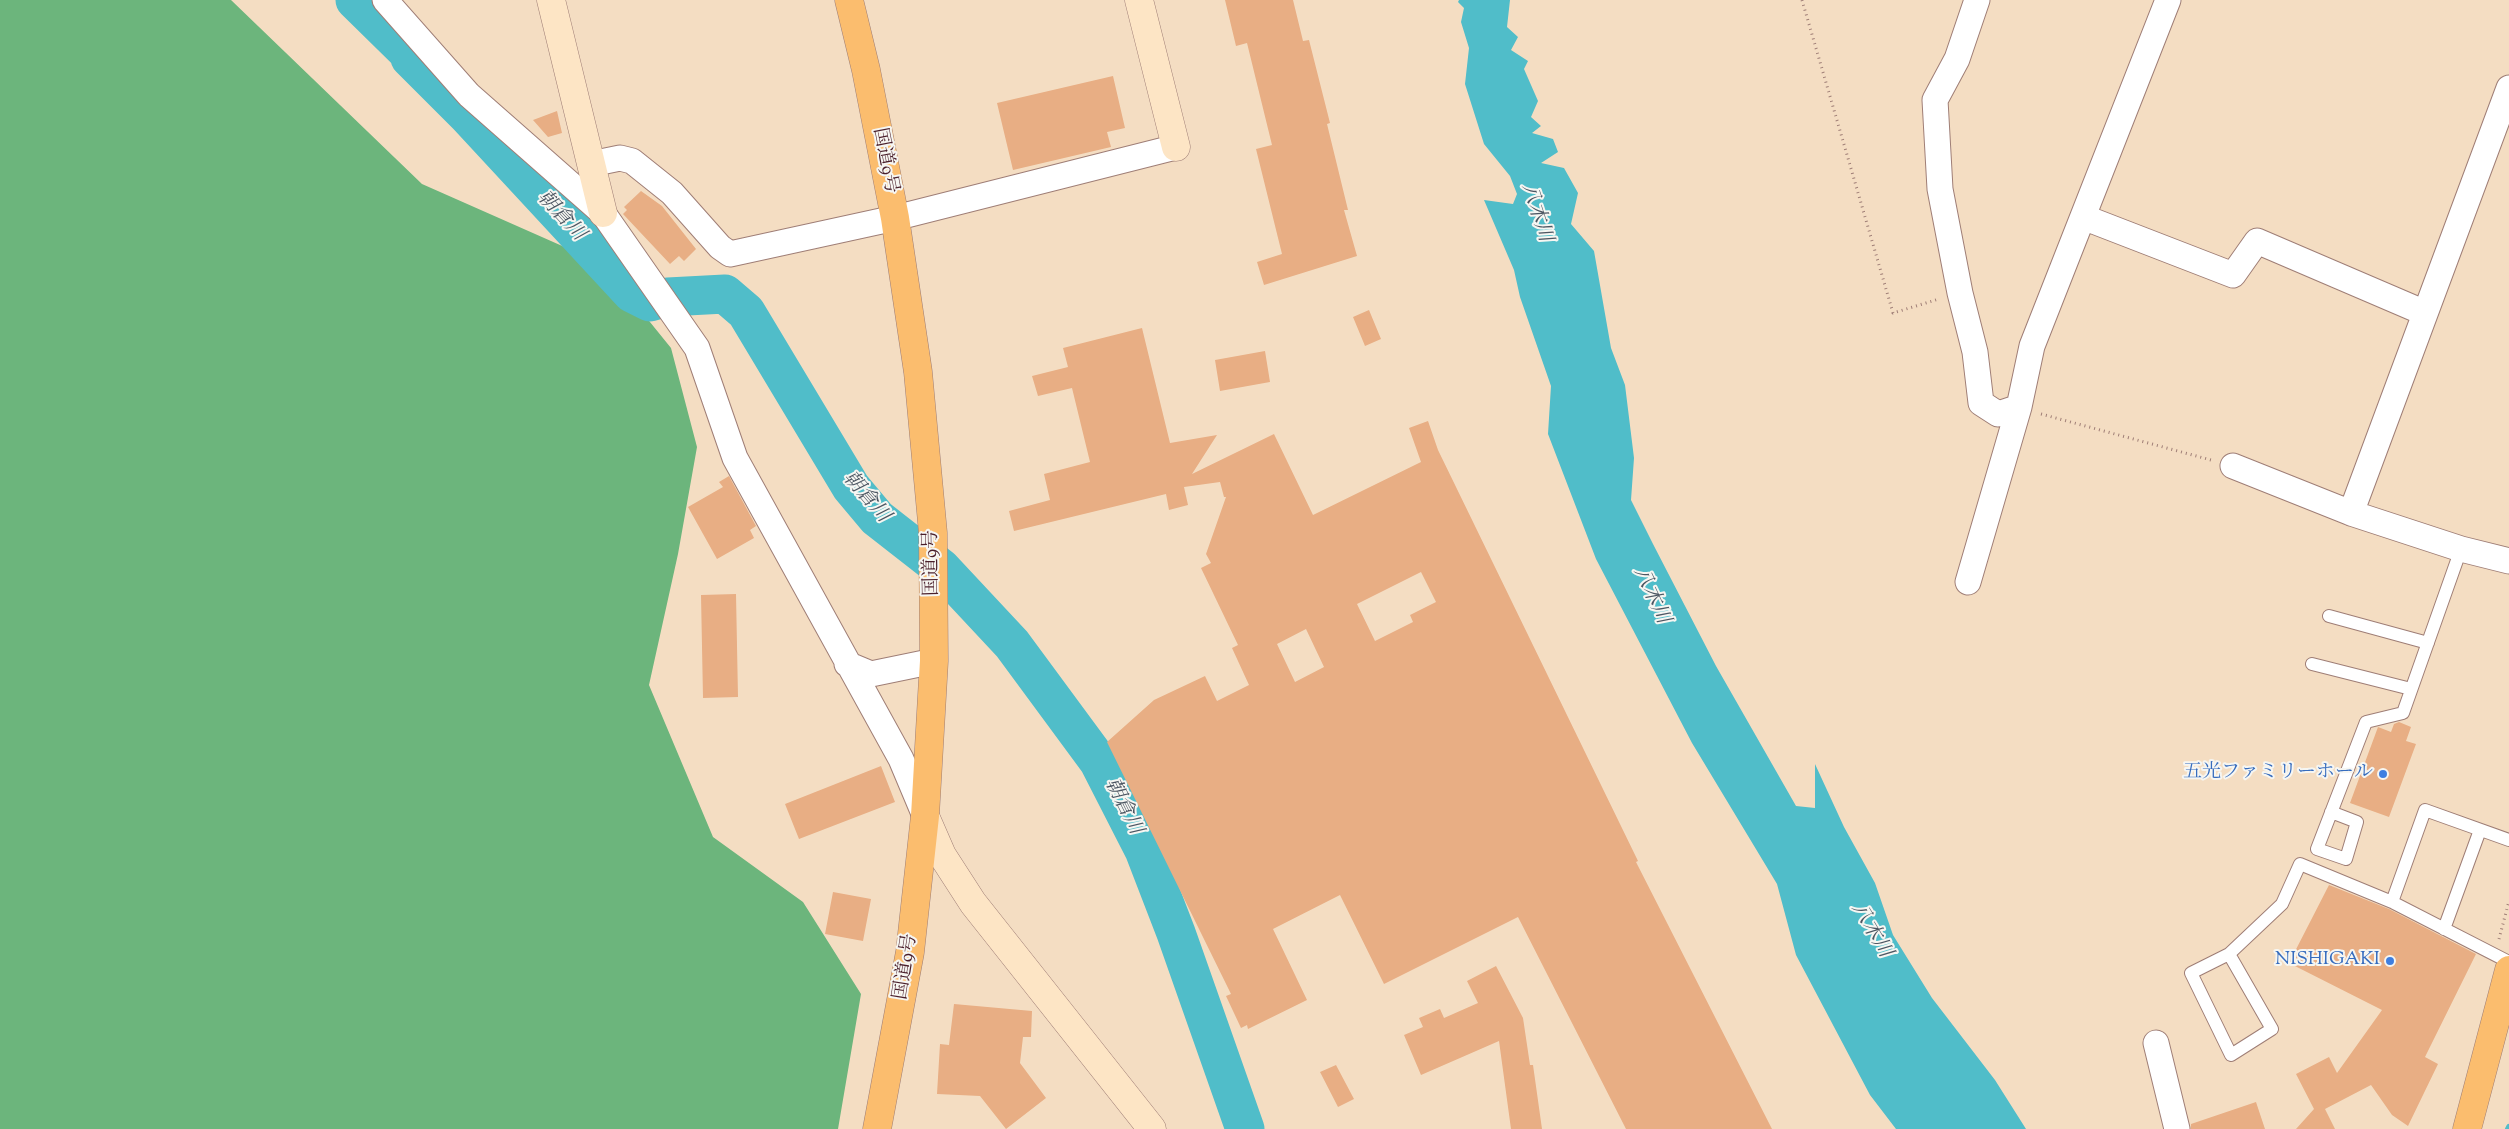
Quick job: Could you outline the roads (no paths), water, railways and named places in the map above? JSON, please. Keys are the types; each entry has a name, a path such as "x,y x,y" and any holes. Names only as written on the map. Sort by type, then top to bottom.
{"main road":[{"name":"国道9号","path":"849,0 866,70 895,218 918,372 930,483 933,533 934,661 926,816 910,952 877,1129"},
{"path":"2467,1129 2509,970"}],"street":[{"path":"384,0 469,94 603,213 696,348 735,458 901,760 942,855 973,903 1152,1129"},
{"path":"551,0 603,213"},
{"path":"591,164 620,158 632,161 672,193 720,248 730,254 895,218 1176,147 1139,0"},
{"path":"1977,0 1957,59 1935,100 1940,189 1960,293 1975,352 1981,403 1998,414 2019,408"},
{"path":"1968,582 2019,408 2032,346 2168,0"},
{"path":"2351,513 2509,88"},
{"path":"2083,217 2233,275 2257,241 2425,313"},
{"path":"2233,466 2351,513 2461,550 2509,561"},
{"path":"847,664 871,674 934,661"},
{"path":"2156,1043 2177,1129"}],"lane":[{"path":"2331,812 2366,722 2403,713 2461,550"},
{"path":"2329,616 2428,643"},
{"path":"2312,664 2411,689"},
{"path":"2392,902 2426,810 2509,840"},
{"path":"2444,929 2480,830"},
{"path":"2229,954 2272,1029 2231,1055 2191,973 2229,954 2282,904 2300,864 2392,902 2509,962"}],"water":[{"name":"八木川","path":"1459,0 1510,0 1507,27 1518,37 1511,50 1528,61 1524,69 1538,101 1531,117 1541,126 1532,133 1553,139 1558,152 1541,163 1564,168 1578,193 1571,224 1594,251 1611,348 1625,385 1634,458 1631,500 1653,544 1716,666 1796,806 1815,808 1815,764 1844,827 1875,883 1893,935 1932,998 1995,1080 2026,1129 1896,1129 1870,1095 1796,955 1777,884 1692,743 1596,559 1548,434 1551,386 1520,297 1514,270 1484,200 1513,204 1517,194 1510,176 1484,144 1465,84 1469,48 1461,22 1464,8 1458,2"}],"waterway":[{"name":"朝倉川","path":"355,0 410,54 410,58 468,116 632,293 650,302 668,297 725,294 746,312 851,487 877,518 941,568 1012,644 1099,762 1144,850 1176,933 1245,1129"}],"place":[{"name":"五光ファミリーホール","path":"2383,774"},
{"name":"NISHIGAKI","path":"2390,961"}]}
